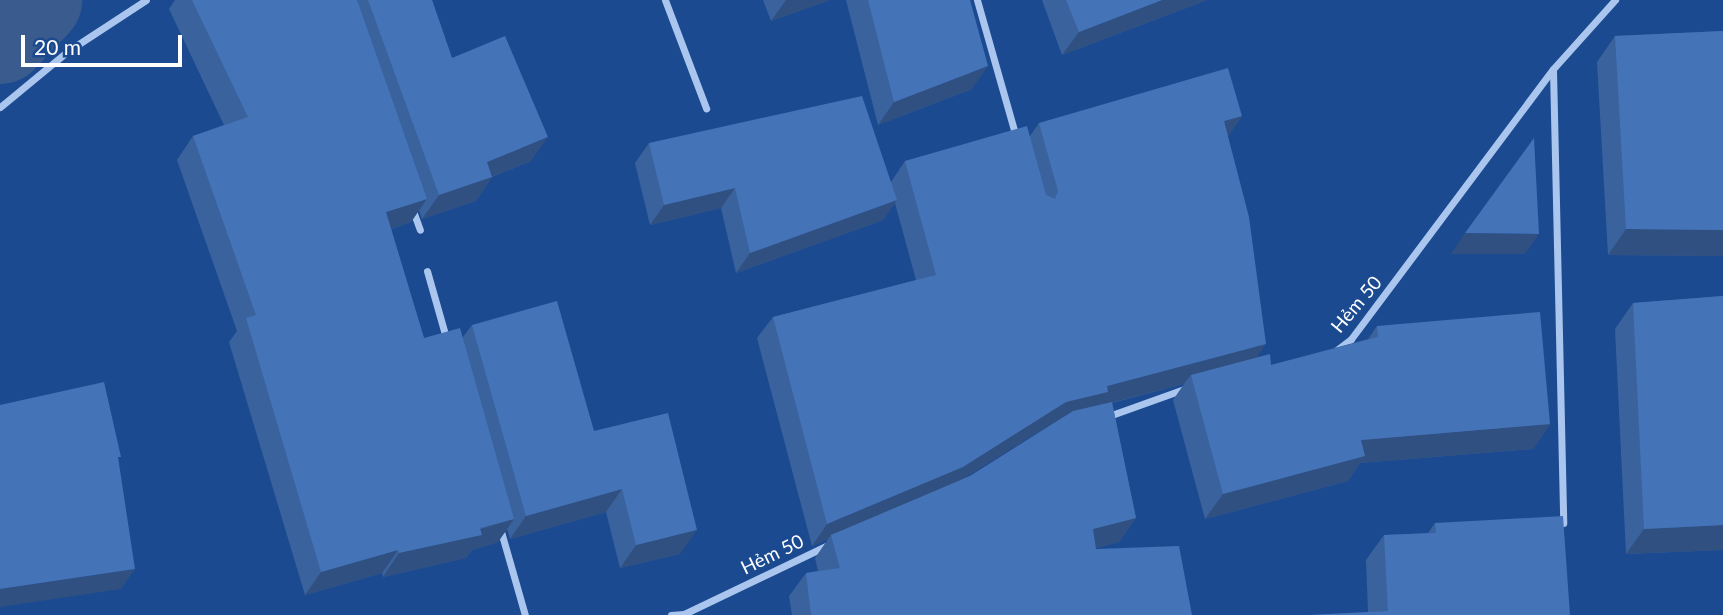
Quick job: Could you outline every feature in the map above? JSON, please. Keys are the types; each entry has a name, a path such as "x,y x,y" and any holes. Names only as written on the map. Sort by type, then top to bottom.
{"street":[{"path":"0,107 68,51 146,0"},
{"path":"665,0 706,108"},
{"path":"977,0 1018,147"},
{"name":"Hẻm 50","path":"1319,356 1351,339 1553,69 1615,0"},
{"path":"1553,69 1563,531"},
{"path":"411,204 420,230"},
{"path":"428,271 450,351"},
{"path":"1101,418 1193,386"},
{"path":"499,522 525,615"},
{"name":"Hẻm 50","path":"671,615 684,614 843,538"}],"building":[{"path":"192,0 357,0 427,199 386,212 424,338 460,328 514,519 480,528 482,535 399,553 398,550 321,572 246,318 256,315 193,136 248,117"},
{"path":"368,0 432,0 452,58 505,36 548,137 487,162 492,177 439,195"},
{"path":"868,0 970,0 988,66 894,102"},
{"path":"1066,0 1162,0 1079,32"},
{"path":"1723,31 1723,230 1626,229 1615,36"},
{"path":"1228,68 1242,116 1224,121 1249,217 1266,344 1107,386 1108,392 1066,402 963,467 827,524 773,317 936,275 905,161 1027,126 1046,195 1055,199 1058,191 1039,123"},
{"path":"862,96 897,200 750,253 735,188 664,205 649,143"},
{"path":"1534,138 1539,234 1465,233"},
{"path":"1723,296 1723,525 1644,529 1633,303"},
{"path":"557,301 594,431 668,413 697,530 636,545 622,489 526,516 472,325"},
{"path":"1540,312 1550,424 1361,440 1365,456 1223,494 1191,375 1270,354 1271,365 1378,337 1377,326"},
{"path":"104,382 121,457 118,457 135,569 0,589 0,405"},
{"path":"1112,402 1136,518 1093,529 1096,549 1179,546 1192,615 811,615 806,573 840,568 831,535 970,476 1073,411"},
{"path":"1563,516 1570,615 1308,615 1388,611 1384,535 1436,533 1435,523"}],"waterway":[{"path":"0,36 34,0"}]}
